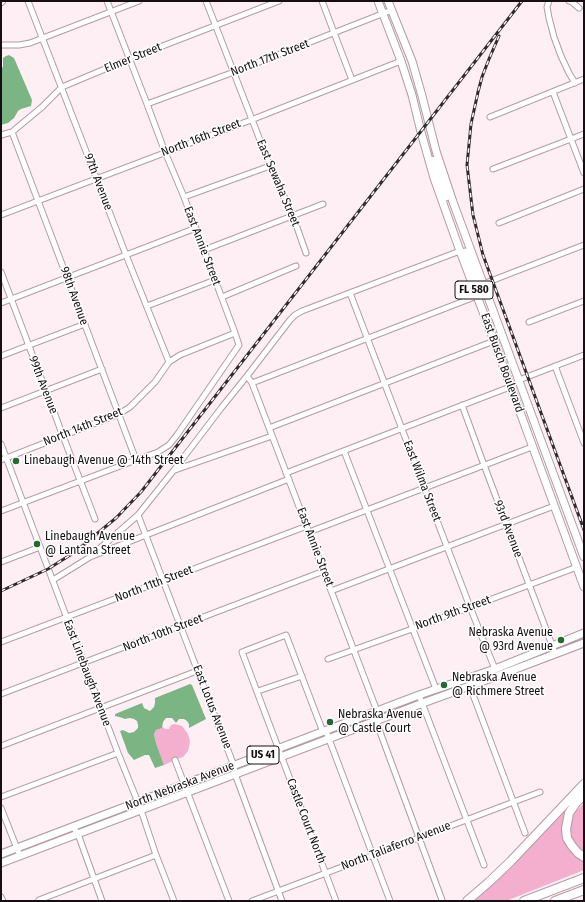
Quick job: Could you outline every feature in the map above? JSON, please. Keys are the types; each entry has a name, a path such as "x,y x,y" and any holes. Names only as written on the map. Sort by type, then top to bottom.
{"highway":[{"path":"467,901 511,861 584,784"},
{"path":"584,795 569,813 566,829 567,838 572,846 584,857"},
{"path":"524,901 584,878"},
{"path":"555,901 584,890"}],"main road":[{"name":"East Busch Boulevard","path":"378,1 401,61 412,95 434,178 584,587"},
{"name":"East Busch Boulevard","path":"388,1 412,61 436,151 456,210 584,559"},
{"path":"404,72 409,76 419,105 425,106"},
{"path":"427,154 431,155 433,158 449,204 456,210"},
{"path":"460,251 464,251 475,278 483,284"},
{"path":"477,296 486,304 496,334 506,346"},
{"path":"494,341 498,342 500,345 511,374 519,380"},
{"path":"510,387 520,397 528,420 538,434"},
{"path":"533,450 542,460 555,494 564,502"},
{"path":"554,506 563,515 575,547 584,559"},
{"name":"North Nebraska Avenue","path":"1,863 423,703 494,669 584,633"},
{"name":"North Nebraska Avenue","path":"1,854 419,695 436,689 506,673 584,643"},
{"path":"506,673 508,668 523,660 525,656"}],"street":[{"name":"97th Avenue","path":"28,1 169,362"},
{"name":"East Annie Street","path":"107,1 196,228 239,344 177,435 169,444 158,452 136,460"},
{"path":"1,45 19,45 30,43 139,1"},
{"name":"East Sewaha Street","path":"206,1 251,120 293,216 306,253"},
{"name":"Elmer Street","path":"1,135 12,132 42,107 62,87 129,59 279,1"},
{"path":"322,1 352,80"},
{"path":"550,1 547,7 554,37 561,56 575,83"},
{"path":"569,1 579,8"},
{"name":"North 17th Street","path":"148,104 392,10"},
{"name":"North 16th Street","path":"1,215 401,61"},
{"path":"490,117 584,79"},
{"path":"553,92 584,173"},
{"name":"98th Avenue","path":"12,132 39,200 136,460"},
{"path":"493,169 584,134"},
{"path":"184,198 270,166"},
{"path":"499,223 584,189"},
{"path":"204,250 323,204"},
{"path":"1,304 196,228"},
{"path":"483,284 584,245"},
{"path":"53,580 90,557 138,515 295,315 460,251"},
{"path":"222,297 296,266"},
{"name":"99th Avenue","path":"1,272 62,436 95,519"},
{"path":"147,306 215,280"},
{"name":"East Wilma Street","path":"350,293 494,669"},
{"path":"252,383 477,296"},
{"path":"529,322 584,301"},
{"path":"1,356 85,324"},
{"name":"North 14th Street","path":"4,459 119,414 130,407 151,386 169,362 180,355 235,333"},
{"path":"269,428 494,341"},
{"path":"519,380 584,354"},
{"path":"555,366 584,443"},
{"path":"1,408 102,369"},
{"name":"East Annie Street","path":"247,376 252,383 377,711 378,720 442,900"},
{"path":"286,473 510,387"},
{"name":"93rd Avenue","path":"462,405 555,654"},
{"path":"174,470 272,436"},
{"name":"East Linebaugh Avenue","path":"1,444 4,459 53,580 138,802 174,901"},
{"path":"309,532 484,465 533,450"},
{"path":"344,451 436,689"},
{"path":"1,511 136,460"},
{"path":"90,557 289,479"},
{"path":"331,591 554,506"},
{"name":"East Lotus Avenue","path":"138,515 234,766 235,774 282,901"},
{"name":"North 11th Street","path":"1,642 307,526"},
{"path":"1,562 40,548"},
{"name":"North 9th Street","path":"328,659 577,567"},
{"name":"North 10th Street","path":"1,694 324,571"},
{"name":"Castle Court North","path":"302,676 286,635 242,652 336,901"},
{"path":"1,746 198,671"},
{"path":"258,691 302,676 324,731 329,739 390,901"},
{"path":"468,682 525,832"},
{"path":"419,695 484,865"},
{"path":"1,797 118,753"},
{"path":"175,760 229,901"},
{"name":"North Taliaferro Avenue","path":"252,901 540,792"},
{"path":"1,808 20,856"},
{"path":"73,827 78,834 102,901"},
{"path":"39,900 156,855"},
{"path":"1,897 3,901"}],"shaded area":[{"path":"9,55 14,58 32,100 31,106 21,109 8,123 1,125 1,68 3,67 3,58"},
{"path":"190,684 192,685 206,719 189,728 189,724 184,719 179,719 176,723 172,718 166,718 163,722 162,728 156,730 154,734 164,765 155,768 149,755 145,755 134,760 128,753 120,731 123,730 129,733 134,732 138,728 137,721 130,718 124,719 115,716 115,714 142,703 144,708 150,711 154,707 155,698"},
{"path":"175,724 182,726 188,734 190,742 188,751 183,757 177,759 176,757 172,759 173,761 164,765 154,734 156,730 163,727 165,729 169,729 171,725"},
{"path":"584,803 584,853 570,837 569,830 574,813"},
{"path":"567,805 569,807 563,828 584,859 584,870 506,901 468,901"}],"railway":[{"path":"1,591 48,569 75,552 116,518 141,492 522,1"},
{"path":"499,36 482,77 471,124 467,165 473,215 483,255 584,530"}],"place":[{"name":"Linebaugh Avenue @ 14th Street","path":"16,461"},
{"name":"Linebaugh Avenue @ Lantana Street","path":"37,544"},
{"name":"Nebraska Avenue @ 93rd Avenue","path":"561,640"},
{"name":"Nebraska Avenue @ Richmere Street","path":"444,685"},
{"name":"Nebraska Avenue @ Castle Court","path":"330,722"}]}
